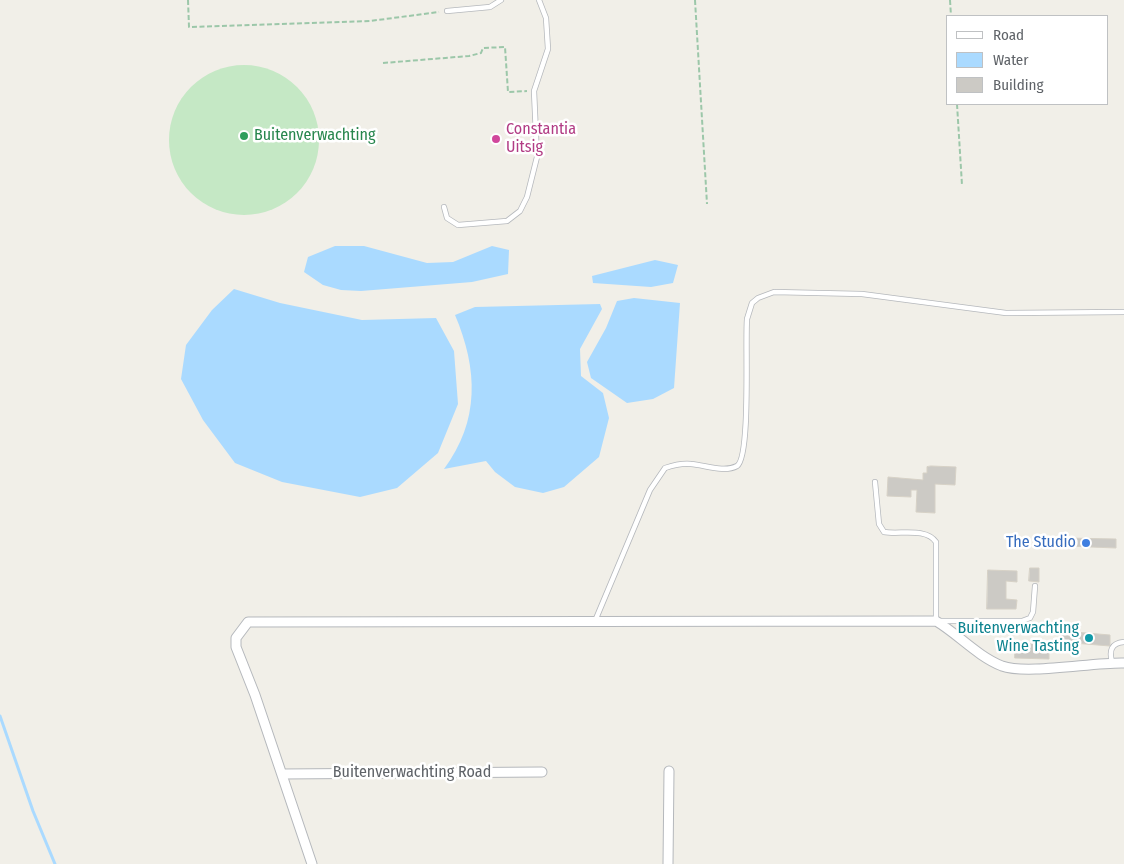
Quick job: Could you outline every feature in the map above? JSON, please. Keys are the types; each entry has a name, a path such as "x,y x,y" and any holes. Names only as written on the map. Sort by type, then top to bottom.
{"street":[{"path":"312,864 282,774 237,653 236,643 239,633 248,622 936,621 954,632 981,654 1008,668 1042,668 1112,662 1124,663"},
{"path":"668,864 669,771"},
{"name":"Buitenverwachting Road","path":"282,774 542,772"}],"lane":[{"path":"447,11 490,7 501,0"},
{"path":"444,207 447,218 458,226 507,221 520,211 527,197 537,157 534,91 548,49 546,18 539,0"},
{"path":"595,621 650,490 665,468 690,464 730,468 741,462 746,436 747,319 752,303 758,298 774,292 832,293 894,298 987,312 1124,312"},
{"path":"875,482 879,524 884,532 924,534 933,538 936,542 936,621 1022,621 1030,618 1033,612 1034,586"},
{"path":"1112,662 1109,653 1115,644 1124,642"}],"path":[{"path":"188,0 189,27 370,21 447,11"},
{"path":"696,0 707,204"},
{"path":"950,0 951,15"},
{"path":"383,63 469,56 481,53 483,48 505,47 508,92 534,91"},
{"path":"957,105 962,185"}],"green space":[{"name":"Buitenverwachting","path":"244,65 259,66 273,71 297,87 313,111 318,125 318,155 313,169 297,193 273,209 259,214 244,215 229,214 215,209 191,193 175,169 170,155 169,140 170,125 175,111 191,87 215,71 229,66"}],"water":[{"path":"335,246 364,246 427,263 453,262 492,246 509,250 508,274 472,282 361,291 341,290 323,285 304,272 308,257"},
{"path":"655,260 678,265 673,283 651,287 593,283 592,276"},
{"path":"234,289 280,303 362,320 436,318 454,351 458,404 438,453 397,488 360,497 282,482 235,463 203,420 181,379 186,345 212,310"},
{"path":"634,298 680,303 674,388 653,399 627,403 591,378 587,362 606,328 617,301"},
{"path":"600,304 602,309 580,349 581,376 603,393 609,418 599,457 564,487 543,493 515,487 495,472 486,461 444,469 456,451 464,432 472,394 468,355 455,315 475,307"}],"building":[{"path":"927,467 956,467 955,485 935,484 935,513 916,512 917,490 911,490 911,497 887,496 888,477 923,480 923,473 927,473"},
{"path":"1066,538 1116,539 1116,548 1066,546"},
{"path":"1030,568 1039,568 1039,582 1029,581"},
{"path":"988,570 1017,571 1017,582 1006,581 1006,599 1017,600 1016,609 987,609"},
{"path":"1062,631 1110,635 1110,646 1061,642"},
{"path":"1015,643 1049,644 1049,659 1015,658"}],"waterway":[{"path":"0,716 33,811 55,864"}],"place":[{"name":"Buitenverwachting","path":"244,136"},
{"name":"Constantia Uitsig","path":"496,139"},
{"name":"The Studio","path":"1086,543"},
{"name":"Buitenverwachting Wine Tasting","path":"1089,638"}]}
